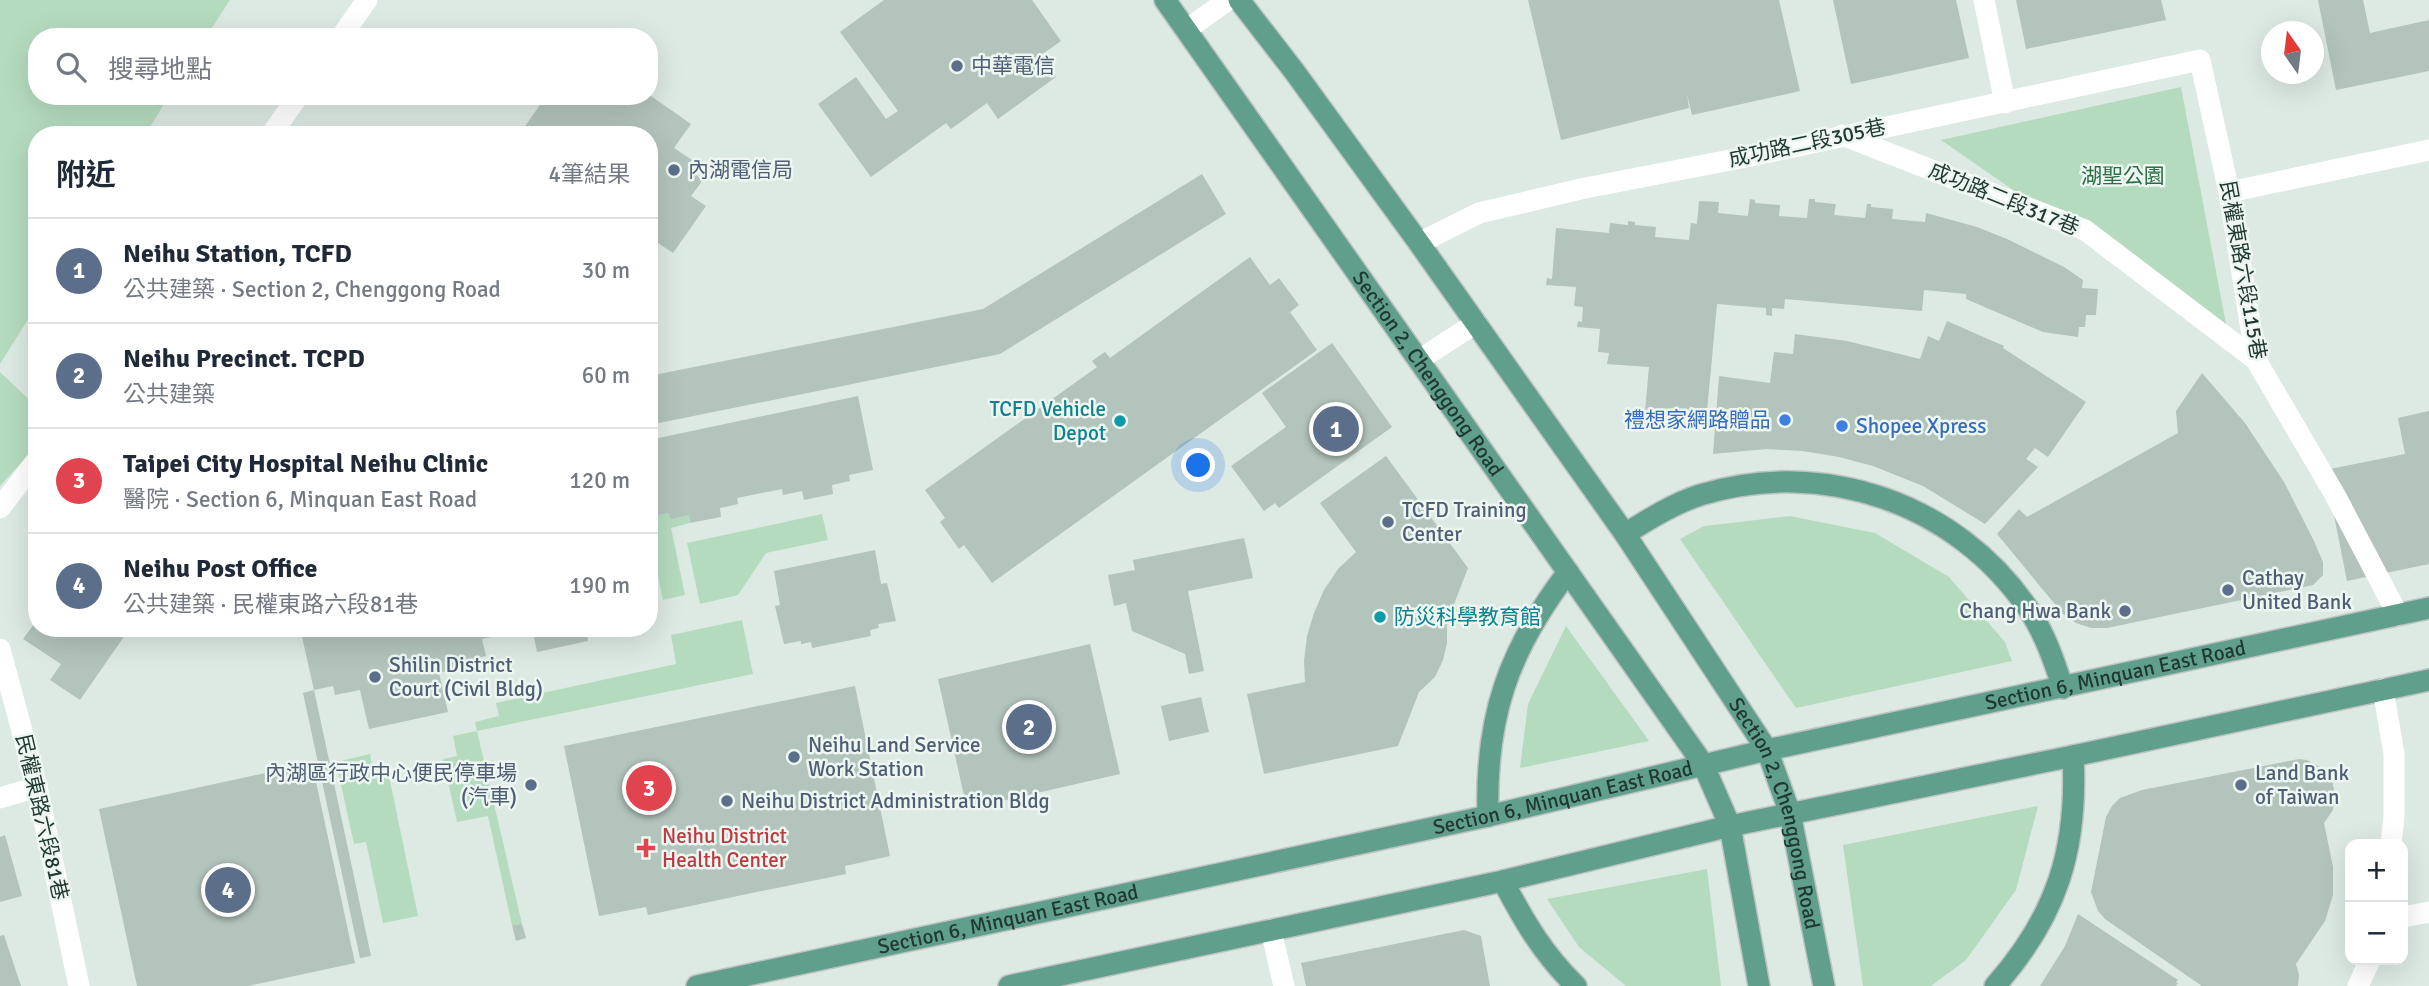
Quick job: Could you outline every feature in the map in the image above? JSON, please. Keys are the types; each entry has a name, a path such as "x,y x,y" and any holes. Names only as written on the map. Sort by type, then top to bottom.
{"main road":[{"name":"Section 2, Chenggong Road","path":"1165,0 1703,764 1730,826 1759,986"},
{"name":"Section 2, Chenggong Road","path":"1239,0 1419,243 1625,534 1767,750 1790,813 1824,986"},
{"path":"1625,534 1660,512 1699,496 1740,486 1782,481 1824,483 1865,491 1904,504 1941,524 1975,549 2005,578 2030,612 2050,649 2063,688"},
{"path":"1488,816 1489,750 1504,686 1515,655 1530,626 1568,572"},
{"name":"Section 6, Minquan East Road","path":"697,986 1488,816 1703,764 2429,608"},
{"path":"1009,986 1503,881 1790,813 2429,680"},
{"path":"1995,986 2036,932 2060,877 2072,829 2075,793 2073,756"},
{"path":"1503,881 1526,925 1555,965 1576,986"}],"street":[{"path":"347,28 367,0"},
{"path":"1186,30 1228,0"},
{"path":"1984,0 2005,103"},
{"name":"成功路二段305巷","path":"1419,243 1479,213 1584,188 1746,157 2200,60"},
{"name":"民權東路六段115巷","path":"2200,60 2229,192 2256,360 2335,495 2398,615"},
{"path":"277,126 292,105"},
{"name":"成功路二段317巷","path":"1842,135 2085,230 2256,360"},
{"path":"2229,192 2429,150"},
{"path":"1419,360 1476,323"},
{"path":"0,508 28,472"},
{"name":"民權東路六段81巷","path":"0,649 37,787 79,986"},
{"path":"2383,689 2395,754 2392,839"},
{"path":"0,798 37,787"},
{"path":"2408,916 2429,912"},
{"path":"1271,930 1284,986"},
{"path":"2358,986 2368,965"},
{"path":"2371,965 2375,986"}],"green space":[{"path":"0,0 230,0 212,28 28,28 28,105 163,105 151,126 28,126 28,319 0,364"},
{"name":"湖聖公園","path":"2181,87 2229,340 1941,140"},
{"path":"0,372 28,398 28,455 0,486"},
{"path":"669,513 689,515 690,523 671,528 685,595 663,600 658,576 658,515"},
{"path":"822,514 828,540 766,553 738,595 700,604 687,543"},
{"path":"1790,516 1875,533 1949,577 2005,642 2012,661 1796,708 1680,539 1704,526"},
{"path":"742,620 753,674 477,731 475,722 499,716 496,703 676,664 671,635"},
{"path":"1566,626 1649,741 1520,768 1528,704"},
{"path":"477,731 522,924 512,925 488,816 457,822 443,759 457,756 453,736"},
{"path":"370,754 373,774 388,771 418,916 383,923 366,842 354,844 336,762"},
{"path":"2038,806 2016,890 1966,960 1931,986 1863,986 1843,845"},
{"path":"1707,869 1721,986 1626,986 1579,947 1547,899"}],"building":[{"name":"中華電信","path":"884,0 1032,0 1061,41 1041,55 1056,77 998,119 987,103 951,129 946,123 871,177 818,104 856,77 886,119 898,111 840,32"},
{"path":"1528,0 1779,0 1800,91 1692,115 1687,94 1689,108 1561,140"},
{"path":"1833,0 1956,0 1969,58 1851,84"},
{"path":"2016,0 2161,0 2166,20 2026,49"},
{"path":"2318,0 2363,0 2370,33 2429,20 2429,71 2336,90"},
{"name":"內湖電信局","path":"658,101 691,124 674,148 701,166 695,174 703,180 691,196 706,206 673,253 658,243 658,126 525,126 540,105 658,105"},
{"path":"1202,174 1226,214 1000,354 658,423 658,374 983,309"},
{"path":"1750,199 1755,200 1755,203 1780,205 1779,216 1807,218 1809,199 1815,199 1815,202 1836,204 1834,215 1865,218 1867,204 1871,204 1871,207 1893,209 1892,219 1925,222 1926,213 1977,227 2064,267 2083,280 2082,288 2098,289 2096,315 2086,315 2085,327 2079,327 2078,337 2043,332 1966,299 1966,294 1924,290 1922,311 1785,299 1784,309 1772,308 1772,316 1766,315 1766,308 1717,304 1706,422 1679,419 1678,424 1657,422 1658,417 1642,416 1645,411 1649,367 1607,364 1609,353 1598,352 1600,329 1577,327 1578,321 1582,322 1583,307 1574,306 1576,287 1546,285 1547,278 1552,279 1556,228 1609,233 1610,223 1628,225 1628,221 1635,222 1635,225 1656,227 1655,237 1689,240 1691,223 1697,224 1699,201 1719,202 1718,213 1748,216"},
{"name":"TCFD Vehicle Depot","path":"1250,257 1270,285 1279,278 1299,305 1290,312 1317,350 992,583 964,545 959,549 940,522 945,518 925,490 1097,367 1092,361 1105,352 1110,358"},
{"path":"1947,321 2004,346 2003,348 2086,402 2048,457 2035,448 2026,459 2038,467 1985,524 1923,486 1873,466 1839,457 1766,449 1713,454 1719,376 1770,383 1774,352 1793,354 1795,334 1847,341 1920,359 1928,336 1939,341"},
{"path":"1332,343 1392,427 1279,508 1275,503 1264,511 1231,466 1286,427 1262,393"},
{"path":"2202,373 2245,423 2284,482 2323,562 2323,575 2313,585 2107,628 2091,628 2076,623 2063,614 1997,534 2019,509 2027,517 2178,433 2176,411"},
{"path":"858,396 873,470 849,475 850,481 832,485 833,494 804,500 802,491 783,495 782,489 737,498 738,504 720,508 721,517 690,523 689,515 671,519 669,513 658,515 658,438"},
{"path":"2429,411 2429,564 2347,581 2325,470 2405,454 2398,418"},
{"name":"防災科學教育館","path":"1386,456 1468,568 1447,622 1447,643 1443,660 1435,677 1419,692 1398,746 1264,774 1247,694 1305,682 1307,636 1314,613 1324,590 1338,569 1356,552 1320,503"},
{"path":"1244,538 1253,578 1188,591 1204,671 1189,674 1185,654 1132,631 1126,603 1114,606 1108,575 1135,570 1133,560"},
{"path":"875,550 881,584 887,583 896,621 878,624 879,628 870,630 871,636 812,648 811,642 784,644 775,606 780,605 774,571"},
{"path":"28,632 28,637 124,637 80,700 50,680 61,664 23,639"},
{"name":"Shilin District Court (Civil Bldg)","path":"302,637 491,637 482,639 486,656 463,661 464,667 439,673 448,712 369,729 360,690 335,695 333,686 314,690"},
{"path":"534,637 587,637 588,641 537,652"},
{"path":"1090,644 1120,774 967,809 938,679"},
{"name":"Neihu District Administration Bldg","path":"855,686 890,856 845,866 846,874 648,915 646,907 599,916 564,746"},
{"path":"314,690 371,956 360,958 303,693"},
{"path":"1201,697 1209,732 1169,741 1161,706"},
{"path":"2299,759 2322,768 2332,781 2335,794 2333,810 2324,823 2333,867 2333,895 2325,921 2296,964 2298,986 2202,986 2105,919 2098,911 2091,892 2106,817 2120,798 2142,790"},
{"path":"312,763 355,963 248,986 137,986 99,809"},
{"path":"5,835 22,896 0,902 0,837"},
{"path":"2078,914 2178,980 2176,986 2040,986 2065,946"},
{"path":"522,924 526,938 516,941 512,925"},
{"path":"1464,930 1481,936 1490,986 1306,986 1301,963"},
{"path":"4,935 21,986 0,986 0,936"}],"place":[{"name":"中華電信","path":"957,66"},
{"name":"內湖電信局","path":"674,170"},
{"name":"禮想家網路贈品","path":"1785,420"},
{"name":"TCFD Vehicle Depot","path":"1120,421"},
{"name":"Shopee Xpress","path":"1842,426"},
{"name":"Neihu Station, TCFD","path":"1336,429"},
{"name":"TCFD Training Center","path":"1388,522"},
{"name":"Cathay United Bank","path":"2228,590"},
{"name":"Chang Hwa Bank","path":"2125,611"},
{"name":"防災科學教育館","path":"1380,617"},
{"name":"Shilin District Court (Civil Bldg)","path":"375,677"},
{"name":"Neihu Precinct. TCPD","path":"1029,727"},
{"name":"Neihu Land Service Work Station","path":"794,757"},
{"name":"內湖區行政中心便民停車場 (汽車)","path":"531,785"},
{"name":"Land Bank of Taiwan","path":"2241,785"},
{"name":"Taipei City Hospital Neihu Clinic","path":"649,788"},
{"name":"Neihu District Administration Bldg","path":"727,801"},
{"name":"Neihu District Health Center","path":"646,848"},
{"name":"Neihu Post Office","path":"228,890"}]}
